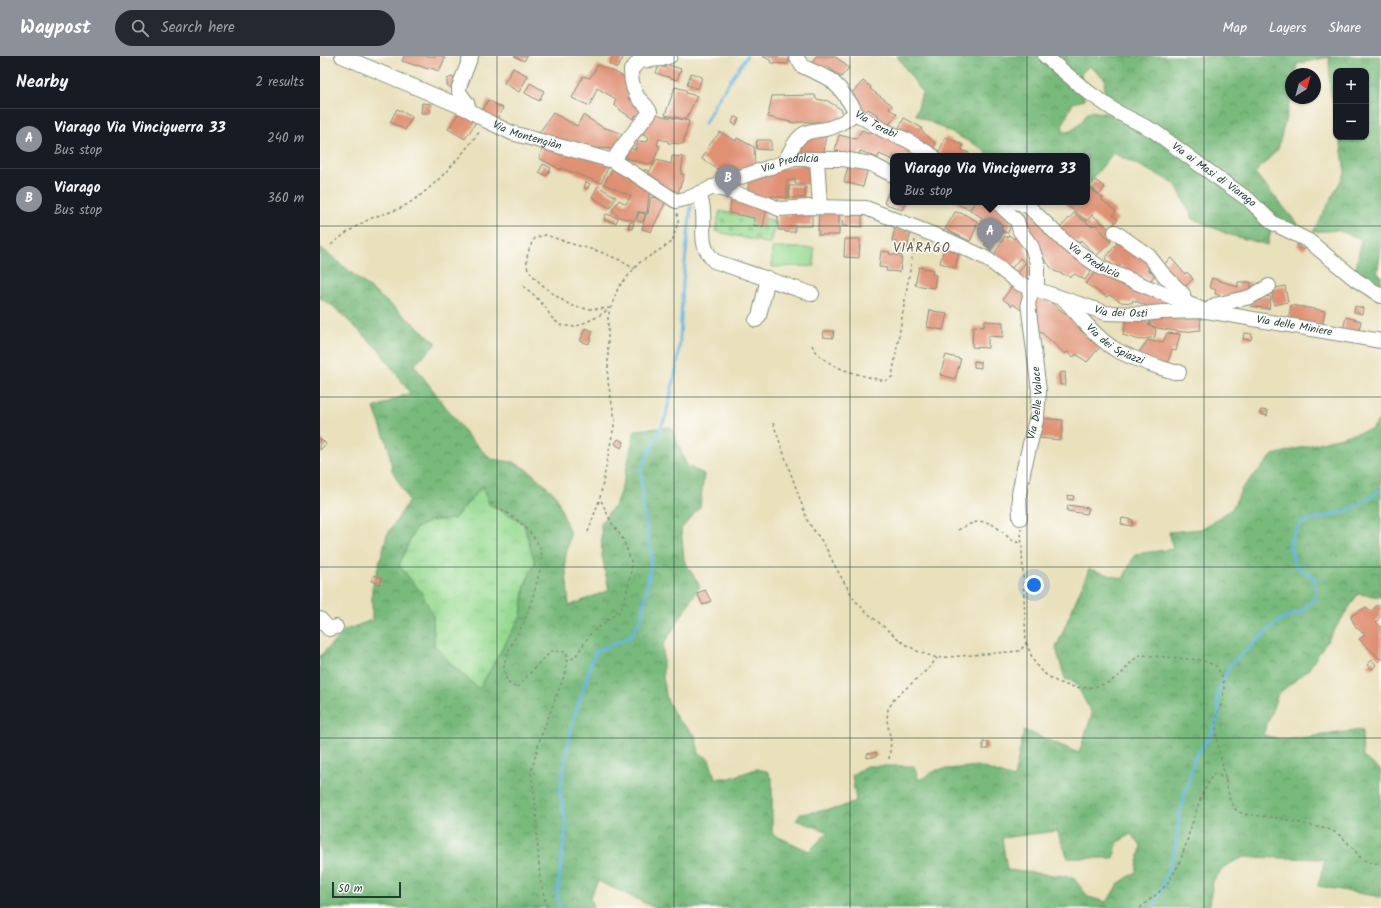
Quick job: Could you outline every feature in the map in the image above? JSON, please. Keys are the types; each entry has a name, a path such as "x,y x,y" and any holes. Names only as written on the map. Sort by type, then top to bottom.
{"street":[{"name":"Via Montengiàn","path":"342,56 469,110 486,121 512,133 613,161 676,201"},
{"path":"469,110 467,103 459,92 458,87 471,56"},
{"path":"613,161 619,151 650,112 647,105 638,98 631,80 630,70 639,61 661,59 670,56"},
{"path":"796,56 802,66 830,79 853,107 855,113"},
{"name":"Via ai Masi di Viarago","path":"1045,56 1088,92 1117,112 1154,131 1249,200 1273,223 1309,241 1355,279 1381,296"},
{"name":"Via Terabi","path":"785,161 792,147 801,136 808,132 831,128 848,119 855,113 883,130 907,140 928,153"},
{"name":"Via Predolcia","path":"706,190 794,159 843,158 871,164 890,174"},
{"path":"818,159 820,207"},
{"path":"676,201 706,190 703,231 707,252 714,261 812,294"},
{"name":"Via dei Osti","path":"706,190 725,190 779,209 820,207 866,208 952,242 986,258 1020,284 1106,313 1143,314 1207,311"},
{"name":"Via Delle Valace","path":"1002,205 1017,221 1020,231 1032,247 1037,264 1033,288 1028,303 1039,391 1037,416 1019,494 1020,518"},
{"name":"Via Predolcia","path":"1025,205 1028,206 1067,244 1101,268 1207,311"},
{"path":"1115,232 1149,256 1164,275 1183,294 1184,302"},
{"path":"756,320 760,316 768,278"},
{"path":"1207,311 1215,305 1250,297 1269,286"},
{"name":"Via dei Spiazzi","path":"1064,299 1095,334 1114,349 1139,360 1174,372 1179,372"},
{"name":"Via delle Miniere","path":"1207,311 1381,341"},
{"path":"320,618 329,630 336,627"}],"path":[{"path":"331,245 352,228 372,218 400,208 414,200 443,175 466,150 486,121"},
{"path":"588,532 600,498 615,420 608,382 608,316 618,288 639,263 672,242 678,222 676,201"},
{"path":"812,345 816,353 829,363 856,374 885,381 892,377 917,228"},
{"path":"611,308 593,310 573,306 545,287 528,269 527,261 530,244 536,237 546,235 598,251 620,260 634,269"},
{"path":"523,286 546,308 551,317 560,325 575,327 584,324 611,308"},
{"path":"773,423 808,522 824,544 854,599 865,611 902,642 917,651 937,658 1020,651 1026,644"},
{"path":"566,662 575,657 591,633 620,611 630,582 632,564 629,555 622,539 610,522 600,498"},
{"path":"491,503 517,519 532,536 542,552 537,583 524,622 509,650 504,667 507,682 517,688 537,665 552,651 567,652 566,671 540,739 531,772 536,808 540,880 547,908"},
{"path":"1020,518 1026,644 1037,666 1046,675 1066,686 1090,688 1109,682 1123,672 1135,658 1140,655 1202,660 1216,666 1222,676 1224,685 1223,700 1216,717 1216,736 1230,800 1236,809 1242,814 1278,818 1331,830 1341,836 1360,857 1368,862 1381,864"},
{"path":"958,530 971,522 986,521 994,525 1013,542 1022,543"},
{"path":"889,759 891,742 887,720 888,709 895,698 929,668 937,658"},
{"path":"1140,908 1167,884 1178,866 1201,797 1213,774 1226,780"}],"green space":[{"path":"897,56 1381,56 1381,251 1377,273 1381,275 1381,291 1355,276 1361,239 1337,230 1313,232 1345,173 1340,140 1369,140 1369,68 1333,68 1333,104 1330,88 1329,57 1297,64 1297,68 1285,68 1285,104 1289,104 1278,149 1255,173 1300,227 1273,219 1268,245 1230,235 1193,219 1175,183 1113,153 1090,182 1090,153 986,153 982,148 916,115 922,92","holes":["1089,66 1105,79 1103,97 1113,116 1105,113 1089,111 1075,128 1068,132 1064,132 1062,126 1073,103 1084,100 1081,74"]},
{"path":"720,211 754,218 753,225 763,227 765,218 776,221 770,244 715,231"},
{"path":"320,247 437,343 414,365 467,435 491,459 513,462 528,470 556,495 570,534 565,560 569,606 609,590 602,556 601,523 616,503 624,480 635,430 671,427 687,466 704,474 700,507 681,529 684,560 700,586 663,645 663,677 667,700 678,720 695,735 699,753 709,759 715,778 730,778 756,769 767,771 772,780 772,834 809,851 828,832 796,820 800,814 839,808 856,801 852,775 866,766 914,766 919,780 937,770 978,766 1014,778 1024,730 1079,753 1092,714 1075,682 1065,679 1056,648 1089,569 1123,579 1135,554 1173,549 1169,532 1201,529 1232,509 1242,488 1273,455 1372,429 1381,417 1381,597 1358,594 1308,670 1278,694 1263,735 1285,740 1362,730 1363,757 1381,770 1381,897 1318,886 1325,859 1244,857 1225,866 1213,881 1210,904 1207,908 973,908 972,906 958,908 658,908 598,881 590,897 593,908 320,908 320,656 345,630 372,620 372,589 387,535 409,501 392,470 389,449 374,408 410,393 379,350 333,306 320,298","holes":["483,485 489,504 523,522 535,563 525,584 521,616 479,689 452,665 434,645 433,615 421,592 399,565 415,529 430,521 454,519","1057,831 1068,858 1113,858 1118,842 1131,834 1141,846 1136,872 1118,884 1107,902 1088,897 1073,877 1007,870 1002,838"]},
{"path":"772,248 814,248 814,266 772,267"},
{"path":"483,485 489,504 523,522 535,563 525,584 521,616 479,690 452,665 434,645 433,615 399,565 415,529 430,521 454,519"}],"building":[{"path":"404,56 440,56 445,58 439,71 402,61"},
{"path":"514,56 527,56 524,61"},
{"path":"614,56 623,58 617,68 609,64"},
{"path":"762,56 789,56 789,64 771,63 770,60"},
{"path":"816,56 834,56 849,68 841,77 826,66 823,71 810,67"},
{"path":"666,64 681,69 677,80 656,73 659,66 665,68"},
{"path":"598,65 627,79 633,92 628,99 643,107 644,119 636,115 633,119 614,105 616,99 597,88 590,106 572,98 583,76 590,78"},
{"path":"513,68 528,76 519,92 504,83"},
{"path":"691,73 702,77 698,89 687,85"},
{"path":"452,77 457,80 456,86 451,88 447,85 447,79"},
{"path":"863,81 871,87 870,89 892,105 889,109 897,114 884,131 873,123 879,116 868,109 863,115 848,97"},
{"path":"530,83 544,91 539,101 525,93"},
{"path":"675,87 686,90 686,93 697,96 686,119 665,115"},
{"path":"815,95 816,99 828,101 842,110 841,117 836,122 795,123 768,117 772,96"},
{"path":"488,100 503,108 496,121 481,113"},
{"path":"422,103 431,104 430,113 421,113"},
{"path":"397,109 412,117 405,130 390,122"},
{"path":"459,112 476,122 465,139 448,129"},
{"path":"652,112 662,116 689,121 683,144 668,143 668,141 659,139 657,145 660,146 652,165 621,157 625,147 635,150 638,141 647,142 649,137 639,132"},
{"path":"553,113 577,126 583,115 602,127 621,134 623,143 616,149 595,148 594,150 537,136"},
{"path":"734,117 739,118 736,125 732,123"},
{"path":"904,118 922,128 921,130 936,144 931,151 896,134"},
{"path":"875,127 915,153 890,153 890,159 879,154 878,158 860,151 858,157 835,150 839,135 856,139 862,130 871,134"},
{"path":"826,130 824,153 795,157 795,144"},
{"path":"720,132 736,141 737,138 754,147 755,169 739,173 730,173 720,171 702,159 710,144"},
{"path":"945,137 963,145 962,150 969,153 939,153"},
{"path":"757,140 771,140 771,150 756,149"},
{"path":"544,144 610,164 601,183 561,168 561,170 539,158"},
{"path":"672,156 683,157 681,174 684,175 677,196 642,175 645,169 649,172 657,160 671,164"},
{"path":"813,162 814,184 795,184 795,179 787,181 787,198 771,196 768,200 747,194 750,174"},
{"path":"849,163 868,168 863,187 844,182"},
{"path":"543,164 551,168 547,176 539,172"},
{"path":"614,166 650,186 647,213 638,212 635,221 619,217 612,210 619,200 626,204 631,196 604,184"},
{"path":"1095,180 1105,187 1100,194 1090,187"},
{"path":"586,182 590,184 587,189 584,187"},
{"path":"598,186 616,197 610,208 592,197"},
{"path":"789,186 805,186 805,198 789,198"},
{"path":"890,188 890,205 904,205 902,210 884,203"},
{"path":"1090,188 1103,198 1102,200 1116,211 1113,216 1118,219 1110,229 1092,215 1087,221 1067,205 1090,205"},
{"path":"651,197 666,201 651,232 642,229 646,214 648,214"},
{"path":"732,197 767,207 763,227 753,225 754,218 729,213"},
{"path":"960,205 972,205 968,209"},
{"path":"974,205 998,205 1013,218 1008,233 997,230 1000,226 995,225 993,227 979,224 982,218 970,210"},
{"path":"1007,205 1020,205 1034,215 1091,271 1085,280 1075,274 1071,277 1054,271 1039,253 1041,252 1005,208"},
{"path":"819,210 839,210 839,235 818,235"},
{"path":"843,211 862,212 862,227 842,226"},
{"path":"639,212 645,214 643,222 637,221"},
{"path":"812,212 812,226 795,226 795,232 778,230 778,216"},
{"path":"955,212 964,214 977,221 976,228 970,241 945,229"},
{"path":"1074,213 1091,226 1096,225 1111,242 1096,256 1081,240 1079,243 1075,240 1071,243 1057,231"},
{"path":"606,214 618,218 616,223 604,220"},
{"path":"630,222 634,223 632,229 628,228"},
{"path":"895,228 911,231 907,250 896,249 897,242 892,241"},
{"path":"1018,233 1024,243 1033,273 1025,283 1017,275 1025,263 1020,258 1012,268 994,255 1005,236 1007,238 1009,235 1014,239"},
{"path":"845,239 860,239 859,258 844,257"},
{"path":"988,239 993,242 990,248 984,245"},
{"path":"1299,241 1307,246 1304,250 1297,246"},
{"path":"1117,243 1132,249 1152,263 1147,269 1155,274 1150,282 1143,276 1140,279 1120,265 1117,268 1105,259"},
{"path":"944,248 959,253 955,268 940,263"},
{"path":"881,251 902,256 900,272 886,271 887,268 879,267"},
{"path":"1171,258 1185,274 1187,272 1193,279 1182,289 1161,267"},
{"path":"919,267 933,270 932,274 936,275 934,288 915,285"},
{"path":"1097,270 1170,299 1165,311 1133,300 1132,303 1121,302 1109,295 1107,297 1086,284"},
{"path":"1212,278 1238,287 1238,282 1251,282 1250,296 1229,298 1215,294 1216,290 1209,287"},
{"path":"1013,285 1024,293 1023,295 1029,299 1021,310 1013,304 1012,306 1003,299"},
{"path":"1285,286 1288,302 1274,305 1271,289"},
{"path":"1041,295 1076,322 1081,331 1100,347 1087,362 1076,354 1074,357 1067,352 1065,354 1041,332 1032,335 1029,301"},
{"path":"1256,295 1271,297 1269,309 1250,306 1252,297"},
{"path":"1291,305 1325,311 1322,327 1288,321"},
{"path":"1355,306 1363,308 1362,314 1354,312"},
{"path":"930,310 947,314 943,330 927,327"},
{"path":"1151,316 1201,316 1200,330 1183,332 1157,328 1149,324"},
{"path":"1346,317 1361,321 1358,334 1343,330"},
{"path":"1126,319 1142,320 1156,329 1155,337 1140,340 1123,335"},
{"path":"984,321 1003,322 1003,337 988,336 988,348 972,347 973,326 984,327"},
{"path":"585,328 593,331 589,344 580,341"},
{"path":"824,331 834,331 833,338 823,337"},
{"path":"1167,333 1180,334 1176,351 1172,350 1166,367 1137,355 1148,340 1163,342"},
{"path":"1244,333 1252,334 1251,340 1243,339"},
{"path":"946,355 961,359 955,379 940,375"},
{"path":"974,361 981,362 981,368 974,367"},
{"path":"1065,372 1066,385 1060,385 1059,373"},
{"path":"1261,410 1268,411 1267,416 1260,414"},
{"path":"1040,418 1063,420 1061,440 1039,438"},
{"path":"320,438 326,444 320,450"},
{"path":"618,439 624,442 621,448 615,444"},
{"path":"1068,495 1074,496 1073,500 1067,499"},
{"path":"1068,505 1089,508 1087,514 1067,511"},
{"path":"1122,518 1133,520 1132,526 1121,524"},
{"path":"374,575 382,578 380,584 371,581"},
{"path":"705,590 711,601 703,605 697,593"},
{"path":"1377,605 1381,608 1381,616 1376,622 1381,627 1381,660 1359,639 1365,635 1356,627 1351,618 1352,615 1366,607 1371,611"},
{"path":"1372,660 1376,665 1372,669 1367,665"},
{"path":"983,742 988,742 988,749 983,749"},
{"path":"876,752 877,756 867,758 867,754"}],"waterway":[{"path":"705,123 719,97 747,56"},
{"path":"560,908 557,896 566,826 560,792 571,728 595,652 630,637 642,617 652,556 644,515 641,471 666,416 678,360 683,281 691,207"},
{"path":"1154,908 1175,852 1180,811 1195,757 1211,735 1219,715 1217,694 1230,665 1280,620 1301,612 1315,599 1315,578 1295,565 1289,545 1300,523 1347,511 1381,491"}],"place":[{"name":"Viarago","path":"728,198"},
{"name":"Viarago Via Vinciguerra 33","path":"990,251"}],"district":[{"name":"VIARAGO","path":"922,248"}]}
